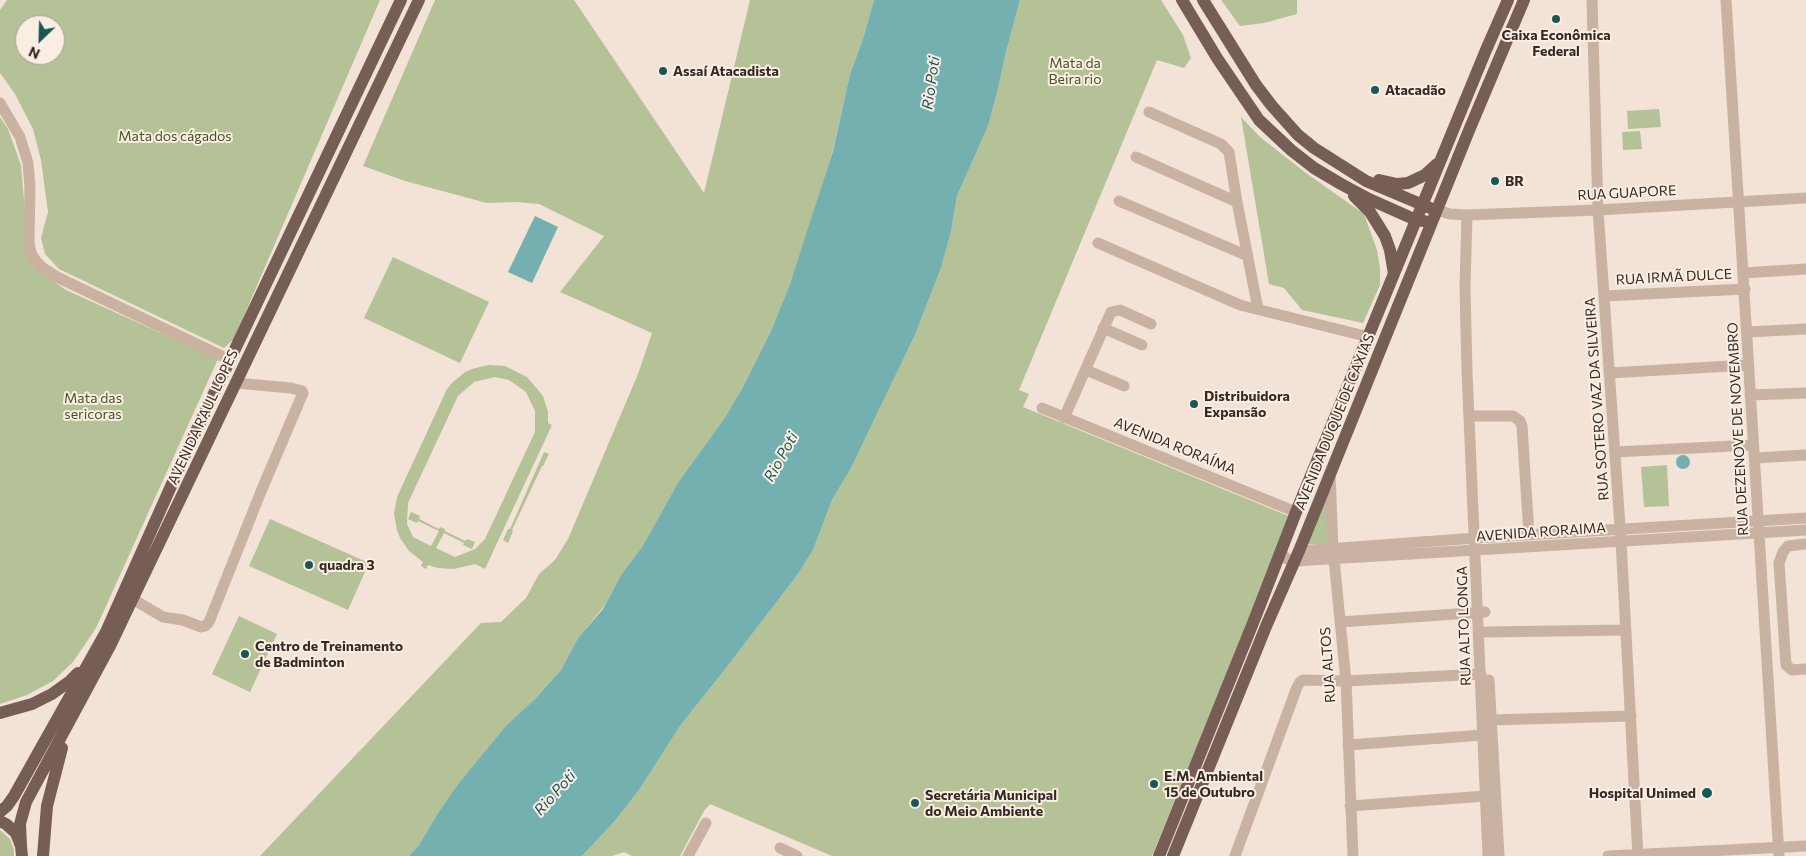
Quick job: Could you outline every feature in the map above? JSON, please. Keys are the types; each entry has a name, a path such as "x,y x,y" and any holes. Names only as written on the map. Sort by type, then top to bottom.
{"main road":[{"name":"AVENIDA RAUL LOPES","path":"0,812 14,796 97,650 173,481 400,0"},
{"name":"AVENIDA RAUL LOPES","path":"22,853 20,824 26,802 110,646 131,598 186,488 419,0"},
{"path":"1182,0 1217,58 1260,120 1291,150 1314,168 1341,184 1416,220 1434,216"},
{"path":"1203,0 1256,85 1298,135 1349,171 1366,181 1422,206 1434,216"},
{"name":"AVENIDA DUQUE DE CAXIAS","path":"1159,856 1296,512 1508,0"},
{"name":"AVENIDA DUQUE DE CAXIAS","path":"1173,856 1524,0"},
{"path":"1349,171 1388,183 1408,183 1425,175 1440,161"},
{"path":"1341,184 1365,207 1379,225 1390,250 1394,275"},
{"path":"288,236 302,243"},
{"path":"173,481 186,488"},
{"path":"0,713 32,704 62,688 81,671 97,650"},
{"path":"43,856 47,806 58,760 70,723"},
{"path":"0,821 16,833 22,853"}],"street":[{"name":"RUA SOTERO VAZ DA SILVEIRA","path":"1592,0 1598,210 1621,541 1638,855"},
{"name":"RUA DEZENOVE DE NOVEMBRO","path":"1726,0 1779,852"},
{"path":"0,103 20,137 28,163 30,188 29,242 30,253 36,261 57,277 230,360"},
{"path":"1149,112 1221,144 1229,152 1258,309"},
{"path":"1136,157 1237,202"},
{"name":"RUA GUAPORE","path":"1434,216 1598,210 1806,198"},
{"path":"1119,201 1248,256"},
{"path":"1467,215 1465,287 1476,538 1479,551"},
{"path":"1098,243 1230,301 1369,336"},
{"path":"1743,273 1806,269"},
{"name":"RUA IRMÃ DULCE","path":"1605,296 1745,289"},
{"path":"1064,418 1111,312 1117,310 1152,324"},
{"path":"1103,328 1142,345"},
{"path":"1747,332 1806,329"},
{"path":"1609,373 1748,365"},
{"path":"1086,370 1124,386"},
{"path":"131,598 162,618 183,620 201,627 209,622 262,489 304,393 291,388 236,383"},
{"path":"1750,395 1806,393"},
{"name":"AVENIDA RORAÍMA","path":"1042,408 1296,512"},
{"path":"1470,416 1513,416 1520,421 1522,426 1529,535"},
{"path":"1615,452 1754,445"},
{"path":"1755,458 1806,456"},
{"name":"RUA ALTOS","path":"1330,472 1334,554 1346,681 1353,856"},
{"name":"AVENIDA RORAIMA","path":"1334,554 1476,538 1806,518"},
{"name":"AVENIDA RORAIMA","path":"1297,556 1479,551 1806,530"},
{"path":"1806,544 1788,546 1783,552 1779,563 1786,665 1792,670 1806,669"},
{"name":"RUA ALTO LONGA","path":"1479,551 1482,612 1481,674 1488,856"},
{"path":"1280,552 1287,559 1297,556"},
{"path":"1340,622 1482,612"},
{"name":"RUA ALTO LONGA","path":"1482,612 1486,632 1498,856"},
{"path":"1486,632 1626,630"},
{"path":"1235,856 1298,684 1303,680 1346,681 1481,674"},
{"path":"1491,720 1631,716"},
{"path":"1348,745 1484,735"},
{"path":"1350,806 1486,796"},
{"path":"688,856 706,823"},
{"path":"1608,856 1779,852 1806,846"},
{"path":"780,848 797,856"}],"green space":[{"name":"Mata dos cágados","path":"7,0 380,0 234,339 224,348 59,269 45,254 41,238 48,212 41,160 33,129 15,94 0,73 0,10"},
{"path":"435,0 574,0 704,193 750,0 874,0 863,39 850,74 833,150 811,222 790,284 771,331 743,387 724,419 679,481 642,547 621,575 605,605 578,638 561,670 504,729 458,784 419,845 409,856 260,856 481,623 501,622 526,598 539,574 555,560 568,539 638,374 652,333 560,292 604,236 539,204 516,202 487,203 405,181 363,166"},
{"name":"Mata da Beira rio","path":"1020,0 1161,0 1183,35 1191,58 1184,68 1157,60 1019,390 1029,394 1023,407 1291,517 1152,856 832,856 710,804 704,811 680,856 632,856 624,852 612,856 582,856 614,822 639,790 680,726 798,574 813,550 832,500 851,468 915,335 941,268 951,232 957,196 988,126"},
{"path":"1221,0 1297,0 1297,14 1264,23 1240,26"},
{"path":"1659,109 1661,127 1628,129 1627,111"},
{"name":"Mata das sericoras","path":"0,117 8,129 21,165 25,212 24,244 35,268 66,290 218,359 96,628 73,662 53,681 27,695 0,704"},
{"path":"1241,117 1260,137 1306,173 1364,214 1377,250 1380,285 1363,323 1302,310 1284,288 1269,284"},
{"path":"1640,131 1642,149 1623,150 1622,132"},
{"path":"393,257 489,302 460,363 364,318"},
{"path":"488,365 505,366 527,377 543,396 548,412 548,423 552,425 485,569 475,564 454,569 428,565 426,569 421,566 423,562 409,551 400,538 394,514 397,497 447,389 465,372","holes":["495,377 509,380 526,392 535,411 535,432 485,539 475,549 455,557 436,548 444,533 472,549 475,542 467,539 465,541 445,531 445,529 440,527 439,529 419,519 420,516 411,512 408,519 417,523 418,521 439,531 431,546 413,537 407,524 408,503 458,396 474,382"]},
{"path":"544,452 549,454 512,530 508,543 503,540 508,529 510,529"},
{"path":"1667,465 1669,506 1644,507 1641,467"},
{"path":"1326,492 1331,545 1306,544"},
{"path":"270,519 369,563 348,610 249,566"},
{"name":"Centro de Treinamento de Badminton","path":"239,616 277,634 250,692 212,674"},
{"path":"0,830 10,839 14,856 0,856"}],"water":[{"name":"Rio Poti","path":"874,0 1020,0 988,126 957,196 951,232 941,268 915,335 851,468 832,500 813,550 798,574 680,726 639,790 614,822 582,856 409,856 419,845 458,784 506,726 535,699 561,670 578,638 603,609 621,575 642,547 679,481 724,419 743,387 771,331 790,284 833,151 850,74 863,39"},
{"path":"535,216 558,227 532,283 508,272"},
{"path":"1680,455 1686,455 1690,462 1686,469 1680,469 1676,465 1676,459"}],"place":[{"name":"Caixa Econômica Federal","path":"1556,19"},
{"name":"Assaí Atacadista","path":"663,71"},
{"name":"Atacadão","path":"1375,90"},
{"name":"BR","path":"1495,181"},
{"name":"Distribuidora Expansão","path":"1194,404"},
{"name":"quadra 3","path":"309,565"},
{"name":"Centro de Treinamento de Badminton","path":"245,654"},
{"name":"E.M. Ambiental 15 de Outubro","path":"1154,784"},
{"name":"Hospital Unimed","path":"1707,793"},
{"name":"Secretária Municipal do Meio Ambiente","path":"915,803"}]}
